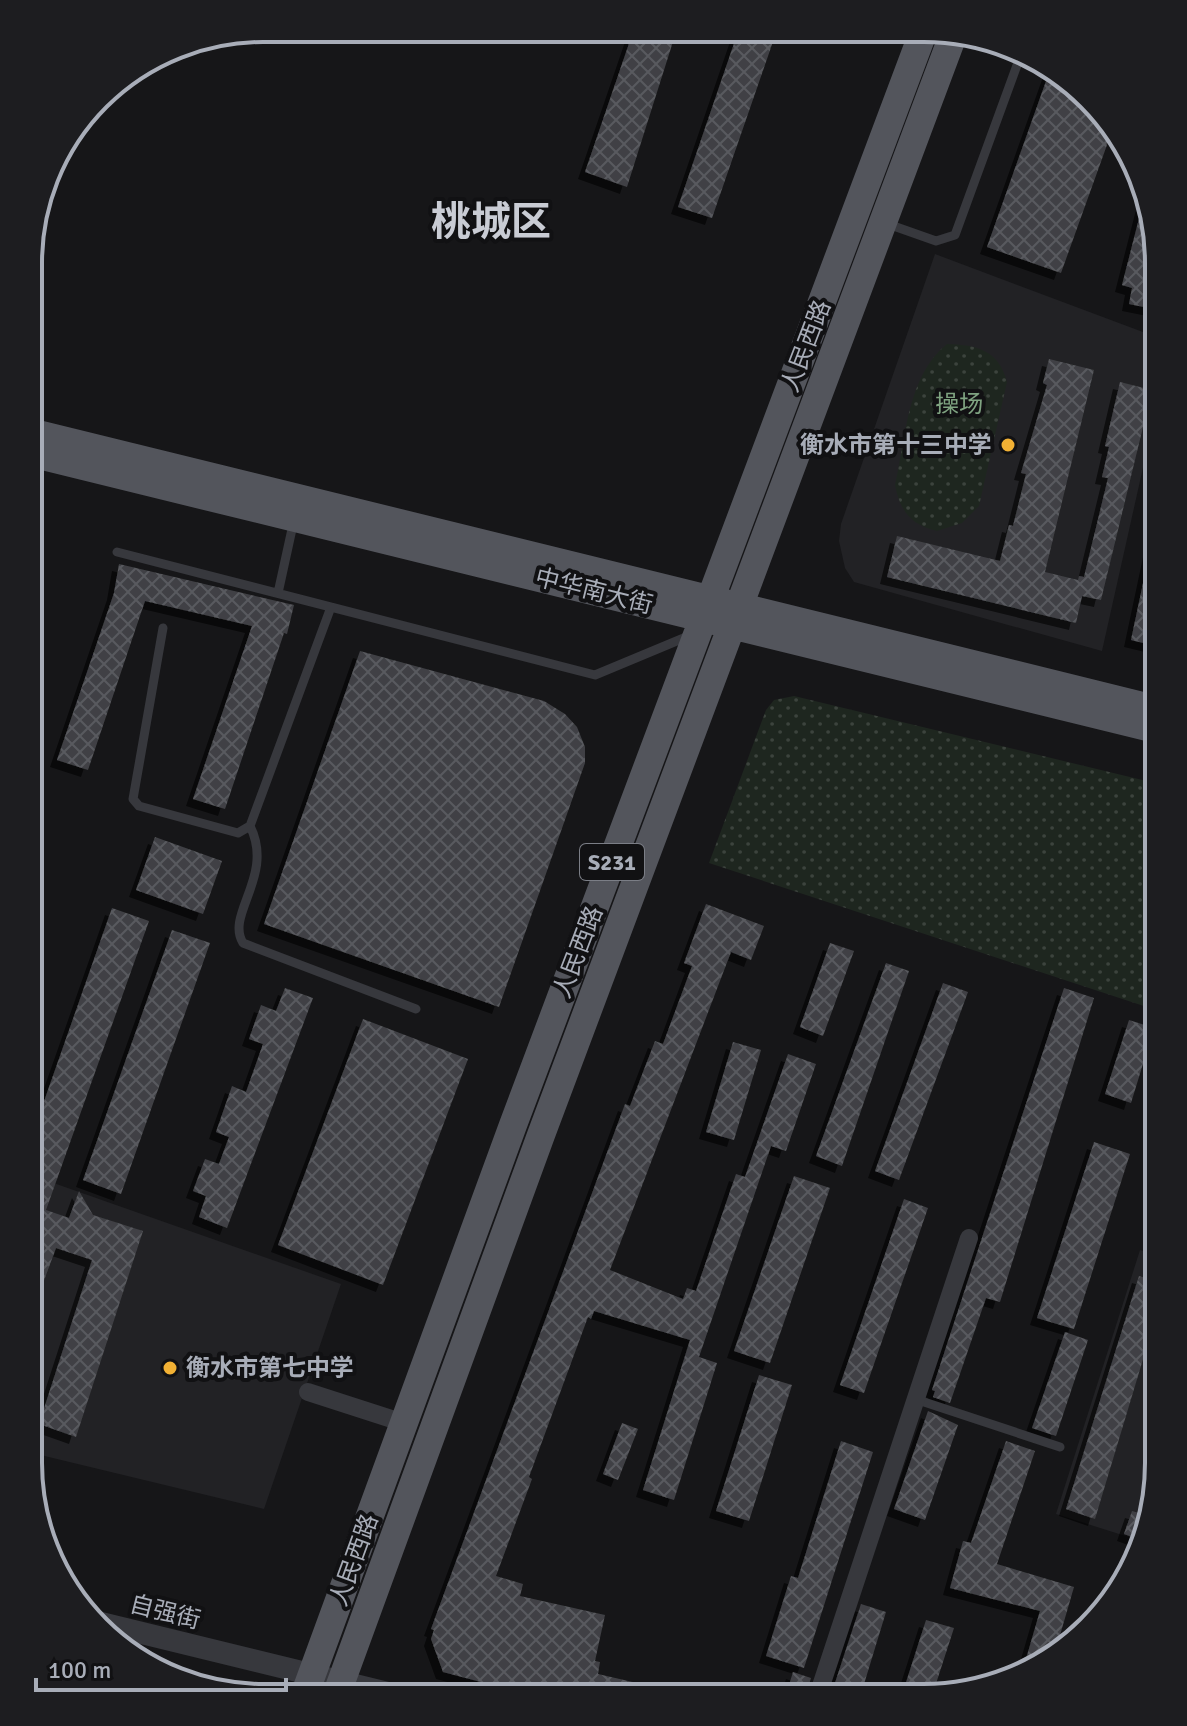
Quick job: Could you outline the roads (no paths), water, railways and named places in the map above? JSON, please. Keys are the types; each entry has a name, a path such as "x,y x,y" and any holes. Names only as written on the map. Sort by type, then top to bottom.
{"main road":[{"name":"人民西路","path":"308,1684 919,42"},
{"name":"人民西路","path":"341,1684 950,44"},
{"name":"中华南大街","path":"42,435 704,616"},
{"name":"中华南大街","path":"42,456 704,616 737,616 1145,707"},
{"name":"中华南大街","path":"737,616 1145,726"}],"street":[{"path":"822,1684 969,1238"},
{"path":"308,1392 404,1423"},
{"name":"自强街","path":"115,1627 305,1684"}],"lane":[{"path":"884,222 936,241 955,235 1018,63"},
{"path":"278,593 295,517"},
{"path":"117,552 595,675 704,616"},
{"path":"163,628 133,799 139,806 238,833 250,826 331,607"},
{"path":"250,826 259,843 259,863 237,927 243,943 416,1009"},
{"path":"915,1399 1060,1447"}],"place":[{"name":"衡水市第十三中学","path":"1008,445"},
{"name":"衡水市第七中学","path":"170,1368"}],"district":[{"name":"桃城区","path":"491,221"}],"park label":[{"name":"操场","path":"959,404"}]}
